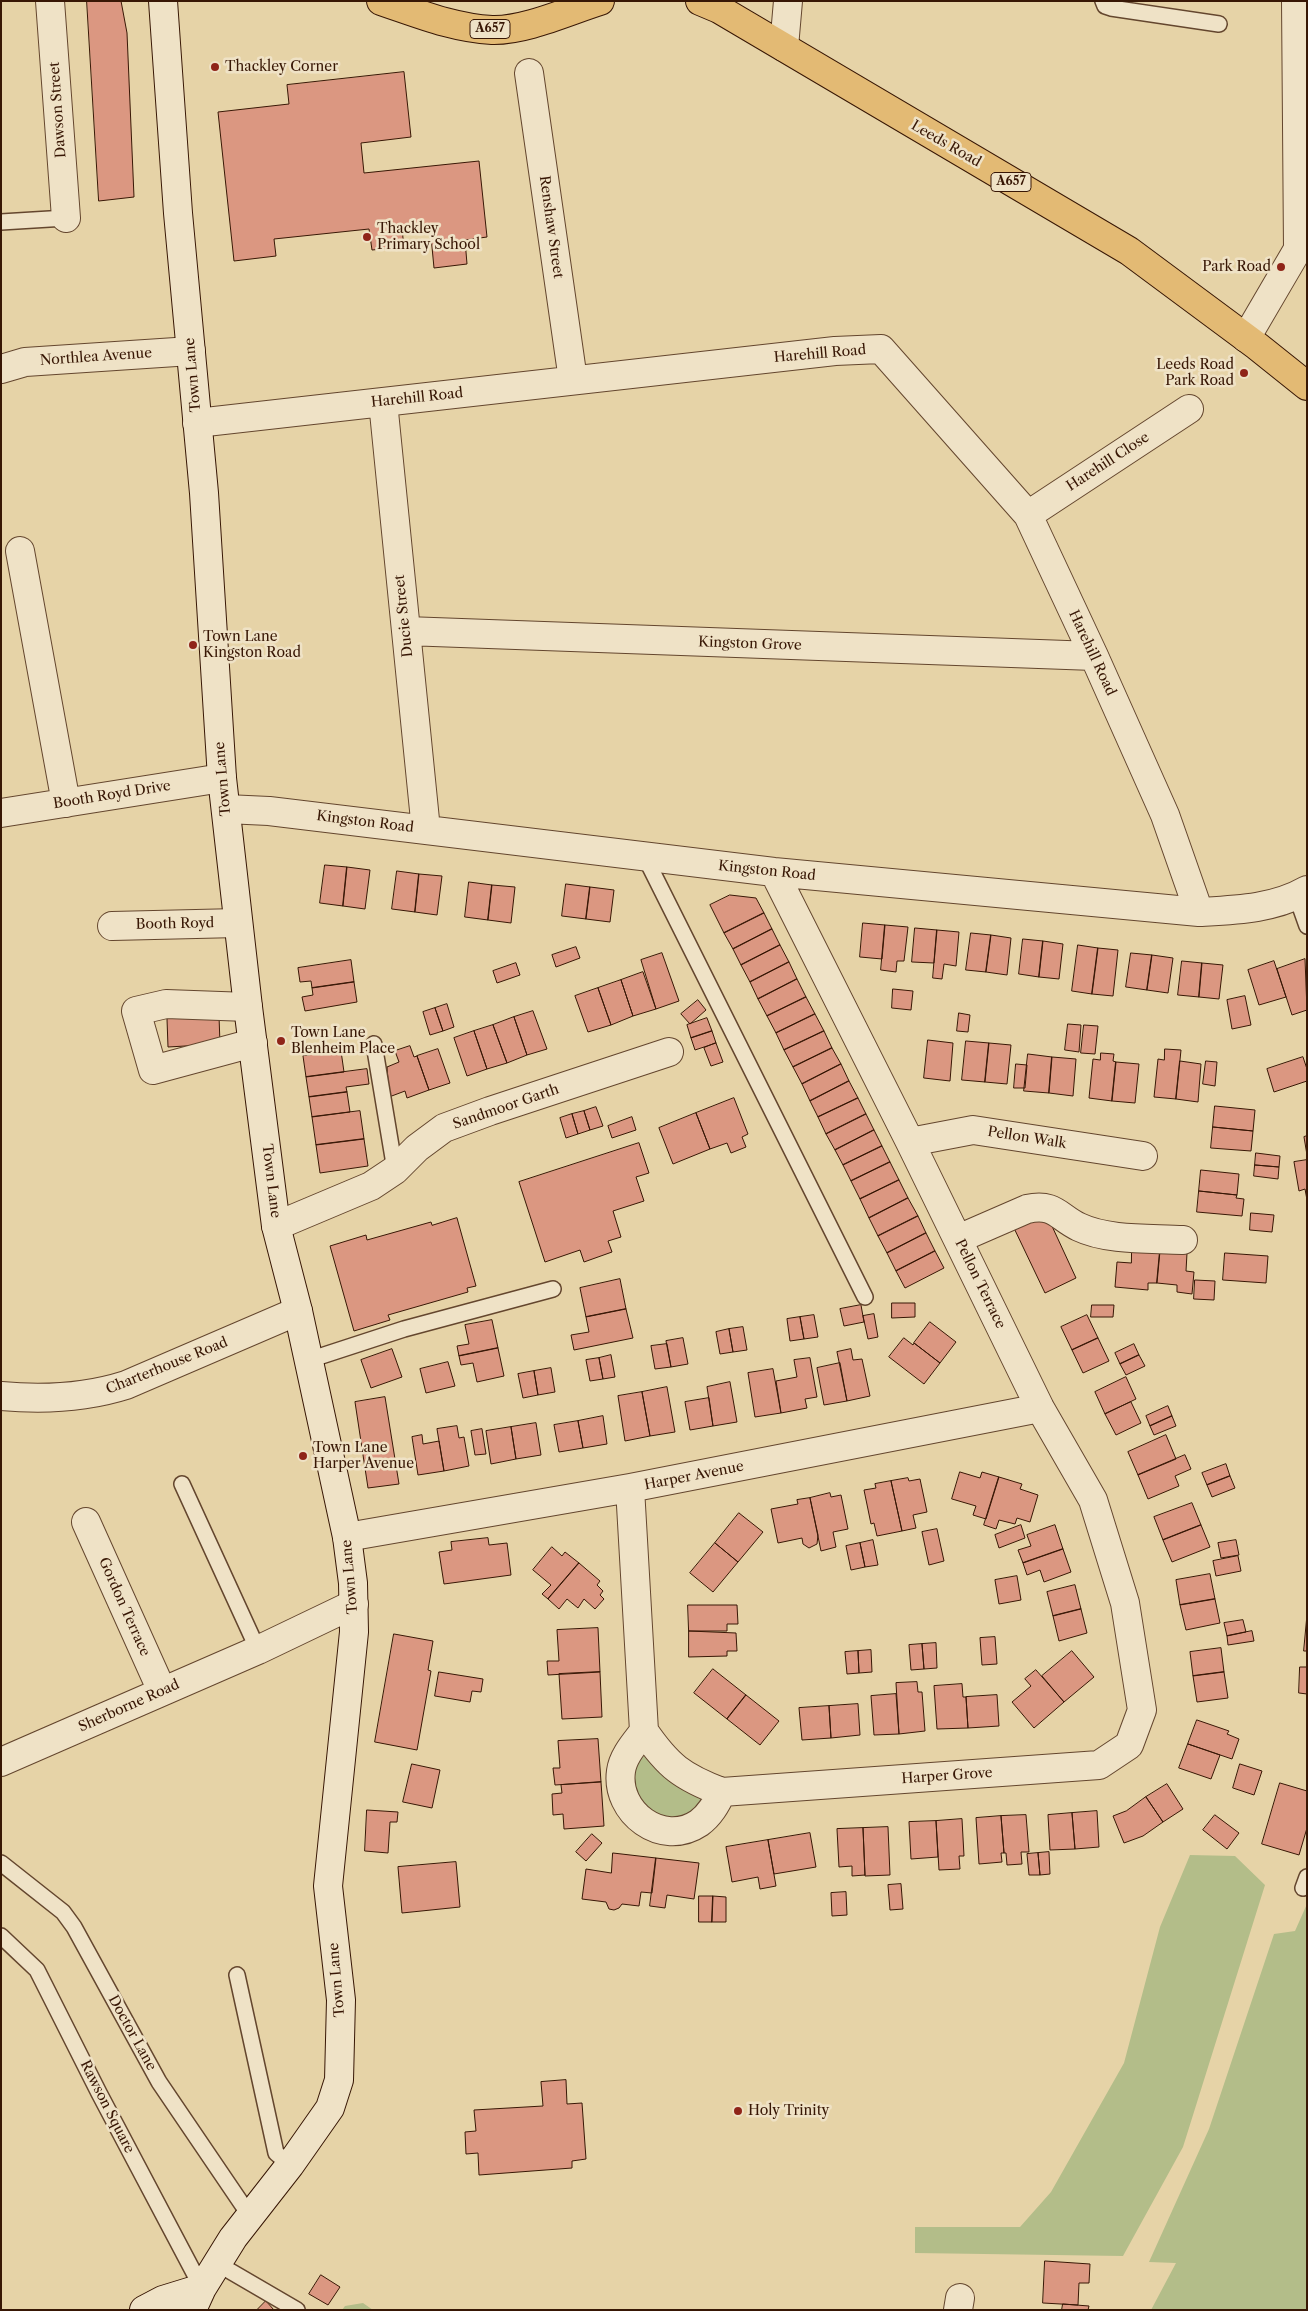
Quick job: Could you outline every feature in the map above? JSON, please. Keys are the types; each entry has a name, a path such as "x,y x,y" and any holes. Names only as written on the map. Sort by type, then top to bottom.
{"main road":[{"name":"A657","path":"381,1 450,24 494,30 523,25 600,1"},
{"name":"Leeds Road","path":"700,1 718,9 784,47 1129,251 1307,386"}],"street":[{"name":"Dawson Street","path":"50,1 66,218"},
{"name":"Town Lane","path":"163,1 178,213 197,423 222,778 248,1007 276,1226 298,1311 347,1537 354,1604 354,1632 328,1886 341,2000 339,2080 330,2108 290,2165 233,2238 197,2299"},
{"path":"784,47 788,1"},
{"path":"1246,338 1298,250 1296,1"},
{"name":"Renshaw Street","path":"528,73 573,380"},
{"name":"Harehill Road","path":"197,423 834,351 881,349 1028,515 1165,815 1200,912"},
{"name":"Northlea Avenue","path":"1,369 25,362 191,351"},
{"name":"Ducie Street","path":"382,402 426,830"},
{"name":"Harehill Close","path":"1028,515 1189,409"},
{"path":"20,551 66,803"},
{"name":"Kingston Grove","path":"406,631 1094,656"},
{"name":"Booth Royd Drive","path":"1,813 222,778"},
{"name":"Kingston Road","path":"226,809 270,811 774,872 1200,912 1249,908 1282,902 1301,893"},
{"name":"Pellon Terrace","path":"774,872 910,1142 1040,1408 1093,1500 1125,1603 1142,1710"},
{"name":"Booth Royd","path":"112,926 238,923"},
{"path":"248,1007 166,1004 136,1012 153,1070 253,1043"},
{"name":"Sandmoor Garth","path":"276,1226 371,1186 395,1170 417,1148 444,1128 670,1052"},
{"name":"Pellon Walk","path":"910,1142 972,1130 1144,1156"},
{"path":"958,1239 1027,1209 1037,1207 1057,1211 1076,1226 1104,1235 1183,1240"},
{"name":"Charterhouse Road","path":"1,1396 53,1398 100,1393 126,1385 298,1311"},
{"name":"Harper Avenue","path":"347,1537 630,1488 1040,1408"},
{"path":"630,1488 644,1731 627,1754 621,1769 620,1786 625,1802 635,1816 649,1826 665,1830 682,1830 698,1823 711,1812 722,1792"},
{"name":"Gordon Terrace","path":"86,1522 162,1692"},
{"name":"Sherborne Road","path":"1,1762 258,1650 354,1604"},
{"name":"Harper Grove","path":"644,1731 660,1755 675,1768 693,1782 722,1792 1099,1765 1129,1745 1142,1710"},
{"path":"144,2310 163,2300 197,2299"}],"lane":[{"path":"1103,1 1105,6 1111,8 1219,24"},
{"path":"1,222 66,218"},
{"path":"645,857 865,1297"},
{"path":"1301,893 1307,926"},
{"path":"374,1044 395,1170"},
{"path":"309,1360 404,1329 554,1289"},
{"path":"182,1484 258,1650"},
{"name":"Doctor Lane","path":"1,1863 63,1912 74,1927 164,2090 250,2216"},
{"name":"Rawson Square","path":"1,1936 37,1970 197,2299"},
{"path":"237,1976 276,2153 290,2165"},
{"path":"218,2264 297,2310"}],"green space":[{"path":"640,1756 647,1757 701,1797 698,1810 676,1821 639,1808 629,1771"},
{"path":"1190,1855 1235,1856 1265,1885 1183,2147 1123,2256 915,2253 915,2227 1020,2227 1051,2192 1124,2063 1160,1927"},
{"path":"1307,1904 1307,2310 1151,2310 1176,2263 1149,2262 1209,2129 1274,1934 1295,1931"},
{"path":"363,2303 373,2310 342,2310 345,2306"}],"building":[{"path":"87,1 121,1 127,33 134,197 99,201"},
{"path":"404,72 411,137 361,143 364,173 479,161 487,237 465,240 467,264 434,268 430,226 402,229 404,247 372,250 369,229 274,239 276,256 234,261 218,112 289,104 287,85"},
{"path":"325,865 347,867 343,906 320,903"},
{"path":"347,867 370,870 365,909 343,906"},
{"path":"397,871 419,874 415,912 392,909"},
{"path":"419,874 442,876 437,915 415,912"},
{"path":"469,882 492,885 488,920 465,917"},
{"path":"566,884 590,887 586,919 562,916"},
{"path":"492,885 515,887 511,923 488,920"},
{"path":"590,887 614,890 610,922 586,919"},
{"path":"730,895 756,898 764,913 724,933 710,905"},
{"path":"764,913 772,929 733,949 724,933"},
{"path":"863,923 885,925 882,959 860,957"},
{"path":"885,925 908,927 904,961 897,961 896,972 881,970"},
{"path":"915,928 937,930 934,963 912,962"},
{"path":"772,929 780,945 741,965 733,949"},
{"path":"937,930 959,932 956,966 944,964 942,979 933,978"},
{"path":"971,933 991,935 986,972 966,970"},
{"path":"991,935 1011,938 1007,975 986,972"},
{"path":"1023,939 1043,941 1039,977 1019,974"},
{"path":"1043,941 1063,944 1059,979 1039,977"},
{"path":"780,945 789,962 750,982 741,965"},
{"path":"1078,945 1098,948 1092,994 1072,991"},
{"path":"576,947 580,958 556,967 552,955"},
{"path":"1098,948 1118,950 1113,996 1092,994"},
{"path":"662,953 679,1001 656,1009 641,960"},
{"path":"1131,953 1152,955 1147,990 1126,987"},
{"path":"1152,955 1173,958 1168,993 1147,990"},
{"path":"1305,959 1307,1010 1292,1015 1277,969"},
{"path":"351,960 354,982 312,988 311,981 300,982 298,968"},
{"path":"1182,961 1202,963 1199,997 1178,995"},
{"path":"1274,961 1286,997 1259,1005 1248,970"},
{"path":"789,962 797,979 758,999 750,982"},
{"path":"516,963 520,975 497,983 493,971"},
{"path":"1202,963 1223,965 1219,999 1199,997"},
{"path":"643,972 656,1009 633,1016 621,980"},
{"path":"797,979 806,997 767,1016 758,999"},
{"path":"621,980 633,1016 611,1025 598,988"},
{"path":"354,982 357,1002 305,1011 302,997 313,995 312,988"},
{"path":"598,988 611,1025 588,1032 575,996"},
{"path":"893,989 913,991 911,1010 892,1008"},
{"path":"1245,996 1251,1025 1232,1029 1227,1000"},
{"path":"806,997 815,1014 776,1033 767,1016"},
{"path":"698,1000 706,1010 690,1024 681,1014"},
{"path":"447,1004 454,1027 443,1031 435,1008"},
{"path":"435,1008 443,1031 430,1035 423,1012"},
{"path":"533,1011 547,1049 527,1055 514,1017"},
{"path":"959,1013 970,1015 968,1032 957,1031"},
{"path":"815,1014 824,1031 784,1050 776,1033"},
{"path":"219,1016 220,1044 168,1047 167,1019"},
{"path":"514,1017 527,1055 507,1063 493,1025"},
{"path":"707,1018 712,1031 691,1038 687,1025"},
{"path":"1068,1024 1081,1025 1079,1052 1065,1050"},
{"path":"493,1025 507,1063 487,1069 474,1031"},
{"path":"1084,1025 1098,1026 1095,1054 1081,1053"},
{"path":"474,1031 487,1069 467,1076 454,1038"},
{"path":"712,1031 716,1043 695,1050 691,1038"},
{"path":"824,1031 832,1048 793,1067 784,1050"},
{"path":"928,1040 953,1043 950,1081 924,1078"},
{"path":"966,1041 989,1043 985,1082 962,1080"},
{"path":"716,1043 723,1062 711,1066 704,1048"},
{"path":"989,1043 1011,1045 1007,1084 985,1082"},
{"path":"410,1046 414,1057 417,1056 429,1090 407,1098 405,1091 389,1097 387,1067 399,1062 395,1051"},
{"path":"832,1048 841,1064 802,1084 793,1067"},
{"path":"438,1049 450,1083 429,1090 417,1056"},
{"path":"1165,1049 1181,1050 1176,1099 1154,1097 1158,1059 1164,1060"},
{"path":"341,1051 344,1072 306,1077 303,1056"},
{"path":"1101,1053 1114,1054 1113,1061 1116,1062 1112,1101 1089,1098 1093,1059 1100,1060"},
{"path":"1028,1054 1052,1057 1049,1093 1024,1091"},
{"path":"1052,1057 1076,1059 1073,1096 1049,1093"},
{"path":"1303,1057 1307,1069 1307,1081 1274,1092 1267,1069"},
{"path":"1180,1061 1201,1064 1198,1102 1176,1099"},
{"path":"1206,1061 1217,1062 1215,1086 1203,1084"},
{"path":"1116,1062 1139,1064 1135,1103 1112,1101"},
{"path":"841,1064 849,1081 810,1101 802,1084"},
{"path":"1016,1064 1027,1065 1025,1088 1014,1088"},
{"path":"367,1069 369,1084 346,1087 347,1092 309,1097 306,1077"},
{"path":"849,1081 858,1098 818,1117 810,1101"},
{"path":"347,1092 350,1112 312,1117 309,1097"},
{"path":"734,1098 748,1134 742,1137 746,1147 731,1153 727,1143 710,1149 696,1113"},
{"path":"858,1098 866,1114 826,1134 818,1117"},
{"path":"1215,1106 1255,1110 1253,1131 1213,1127"},
{"path":"596,1107 603,1126 590,1130 584,1111"},
{"path":"360,1111 364,1139 316,1145 312,1117"},
{"path":"584,1111 590,1130 578,1134 572,1114"},
{"path":"696,1113 710,1149 673,1164 659,1128"},
{"path":"572,1114 578,1134 566,1138 560,1118"},
{"path":"866,1114 874,1130 835,1150 826,1134"},
{"path":"632,1117 636,1130 612,1138 608,1126"},
{"path":"1213,1127 1253,1131 1251,1151 1211,1148"},
{"path":"874,1130 882,1146 843,1165 835,1150"},
{"path":"1307,1136 1307,1155 1304,1137"},
{"path":"364,1139 368,1166 320,1173 316,1145"},
{"path":"639,1143 649,1173 636,1177 644,1201 613,1211 621,1237 608,1241 612,1252 584,1262 580,1250 545,1262 519,1182"},
{"path":"882,1146 890,1162 851,1181 843,1165"},
{"path":"1256,1153 1280,1156 1279,1167 1255,1165"},
{"path":"1307,1160 1307,1200 1305,1189 1299,1191 1294,1162"},
{"path":"890,1162 899,1180 860,1199 851,1181"},
{"path":"1255,1165 1279,1167 1278,1179 1254,1176"},
{"path":"1201,1170 1239,1174 1237,1195 1199,1191"},
{"path":"899,1180 908,1198 869,1218 860,1199"},
{"path":"1199,1191 1237,1195 1236,1198 1244,1199 1242,1216 1197,1212"},
{"path":"908,1198 918,1216 878,1236 869,1218"},
{"path":"1045,1211 1076,1278 1045,1293 1013,1226"},
{"path":"1251,1213 1274,1215 1272,1232 1250,1230"},
{"path":"918,1216 926,1233 887,1253 878,1236"},
{"path":"457,1218 476,1286 467,1288 468,1292 388,1315 390,1320 354,1331 330,1246 366,1235 367,1240 431,1222 432,1225"},
{"path":"926,1233 935,1251 896,1271 887,1253"},
{"path":"1132,1249 1160,1251 1157,1283 1148,1283 1148,1290 1115,1287 1117,1262 1131,1263"},
{"path":"935,1251 944,1268 905,1288 896,1271"},
{"path":"1160,1251 1187,1253 1186,1271 1194,1272 1192,1294 1177,1292 1177,1285 1157,1283"},
{"path":"1225,1253 1268,1256 1266,1283 1223,1280"},
{"path":"620,1279 626,1309 586,1317 580,1288"},
{"path":"1195,1280 1215,1281 1214,1300 1194,1299"},
{"path":"892,1303 915,1303 915,1317 892,1318"},
{"path":"861,1305 864,1322 844,1326 840,1309"},
{"path":"1092,1305 1114,1305 1113,1317 1091,1317"},
{"path":"626,1309 633,1338 574,1350 571,1335 589,1332 586,1317"},
{"path":"874,1314 878,1337 868,1339 863,1316"},
{"path":"814,1315 818,1337 804,1339 800,1317"},
{"path":"1087,1315 1098,1338 1072,1350 1061,1327"},
{"path":"800,1317 804,1339 790,1341 787,1319"},
{"path":"492,1320 498,1348 459,1356 457,1346 469,1344 465,1325"},
{"path":"930,1322 956,1342 940,1363 914,1343"},
{"path":"743,1327 747,1350 733,1352 729,1329"},
{"path":"729,1329 733,1352 720,1354 716,1332"},
{"path":"683,1338 688,1364 671,1367 666,1341"},
{"path":"904,1338 913,1345 914,1343 940,1363 924,1384 889,1357"},
{"path":"1098,1338 1109,1361 1083,1373 1072,1350"},
{"path":"667,1344 671,1367 655,1369 651,1346"},
{"path":"1134,1344 1139,1355 1120,1364 1115,1353"},
{"path":"498,1348 504,1376 477,1382 473,1363 461,1365 459,1356"},
{"path":"392,1349 402,1377 371,1388 361,1360"},
{"path":"851,1349 853,1360 862,1359 870,1396 847,1401 837,1352"},
{"path":"611,1355 615,1377 603,1379 599,1358"},
{"path":"1139,1355 1145,1366 1126,1375 1120,1364"},
{"path":"599,1358 603,1379 590,1381 586,1360"},
{"path":"810,1358 817,1397 805,1399 807,1408 781,1413 776,1381 797,1377 794,1360"},
{"path":"448,1362 455,1386 426,1393 420,1369"},
{"path":"840,1363 847,1401 824,1405 817,1368"},
{"path":"551,1368 555,1392 538,1395 534,1371"},
{"path":"773,1369 781,1413 755,1417 748,1373"},
{"path":"534,1371 538,1395 523,1398 518,1374"},
{"path":"1126,1377 1136,1399 1105,1414 1095,1392"},
{"path":"730,1382 737,1422 713,1426 707,1387"},
{"path":"667,1387 675,1432 650,1436 642,1392"},
{"path":"642,1392 650,1436 625,1441 618,1396"},
{"path":"385,1397 399,1484 368,1488 355,1402"},
{"path":"709,1398 713,1426 690,1430 685,1402"},
{"path":"1131,1402 1141,1423 1116,1435 1105,1414"},
{"path":"1168,1406 1172,1416 1150,1426 1146,1416"},
{"path":"603,1416 607,1444 583,1448 578,1421"},
{"path":"1172,1416 1176,1426 1154,1435 1150,1426"},
{"path":"578,1421 583,1448 559,1452 554,1425"},
{"path":"536,1423 541,1455 516,1459 511,1427"},
{"path":"457,1426 459,1438 464,1437 469,1466 444,1471 437,1429"},
{"path":"511,1427 516,1459 491,1464 486,1431"},
{"path":"482,1429 486,1454 475,1455 471,1431"},
{"path":"422,1435 423,1444 439,1441 444,1471 418,1475 412,1437"},
{"path":"1166,1435 1176,1459 1138,1475 1128,1452"},
{"path":"1185,1455 1191,1469 1175,1476 1179,1486 1148,1499 1138,1475"},
{"path":"1226,1464 1230,1476 1207,1485 1202,1473"},
{"path":"960,1472 980,1478 982,1472 999,1477 986,1519 973,1515 976,1506 952,1499"},
{"path":"1230,1476 1235,1488 1212,1497 1207,1485"},
{"path":"999,1477 1022,1484 1020,1489 1038,1495 1030,1522 1017,1518 1015,1524 999,1520 996,1529 984,1525"},
{"path":"908,1478 909,1481 920,1479 927,1512 913,1515 916,1528 902,1531 891,1481"},
{"path":"891,1481 902,1531 877,1536 874,1523 871,1524 864,1490 876,1488 875,1484"},
{"path":"830,1493 831,1497 841,1495 848,1529 833,1532 836,1547 821,1551 810,1498"},
{"path":"810,1498 818,1535 817,1544 809,1548 803,1544 802,1538 778,1543 771,1509 798,1504 797,1500"},
{"path":"1192,1503 1201,1525 1163,1540 1154,1517"},
{"path":"739,1513 763,1532 738,1562 715,1543"},
{"path":"1021,1525 1025,1538 999,1548 995,1535"},
{"path":"1055,1525 1063,1549 1023,1563 1018,1550 1031,1546 1027,1535"},
{"path":"1201,1525 1210,1547 1172,1562 1163,1540"},
{"path":"937,1529 944,1561 929,1565 922,1532"},
{"path":"488,1538 489,1545 507,1543 511,1575 444,1584 439,1552 452,1550 451,1542"},
{"path":"873,1540 878,1565 865,1567 860,1543"},
{"path":"1236,1540 1239,1555 1221,1558 1218,1543"},
{"path":"715,1543 738,1562 713,1592 690,1573"},
{"path":"860,1543 865,1567 851,1570 846,1546"},
{"path":"552,1547 562,1556 565,1552 579,1563 548,1599 542,1594 551,1585 533,1570"},
{"path":"1063,1549 1071,1572 1044,1582 1040,1570 1027,1575 1023,1563"},
{"path":"1238,1556 1241,1571 1216,1576 1213,1561"},
{"path":"579,1563 600,1581 597,1585 603,1591 600,1595 604,1599 595,1609 584,1599 578,1608 567,1599 559,1609 548,1599"},
{"path":"1210,1574 1215,1599 1180,1605 1176,1580"},
{"path":"1017,1576 1021,1600 999,1604 995,1580"},
{"path":"1075,1585 1081,1609 1053,1616 1047,1592"},
{"path":"1215,1599 1220,1623 1186,1630 1180,1605"},
{"path":"688,1605 737,1605 738,1624 727,1624 727,1631 689,1631"},
{"path":"1081,1609 1087,1633 1059,1641 1053,1616"},
{"path":"1307,1615 1307,1651 1304,1651"},
{"path":"1243,1620 1246,1632 1227,1636 1224,1623"},
{"path":"598,1628 600,1672 548,1675 547,1661 559,1661 557,1630"},
{"path":"689,1631 736,1633 737,1651 727,1651 727,1656 689,1657"},
{"path":"1252,1631 1254,1641 1228,1645 1227,1636"},
{"path":"394,1634 433,1641 428,1670 431,1671 417,1750 375,1742"},
{"path":"995,1637 997,1664 982,1665 980,1638"},
{"path":"936,1643 937,1668 924,1669 922,1644"},
{"path":"922,1644 924,1669 911,1670 909,1645"},
{"path":"1221,1648 1224,1672 1193,1676 1190,1652"},
{"path":"871,1650 872,1672 859,1673 858,1651"},
{"path":"858,1651 859,1673 847,1674 845,1652"},
{"path":"1072,1651 1094,1677 1064,1702 1042,1676"},
{"path":"1300,1667 1307,1667 1307,1694 1299,1693"},
{"path":"713,1669 746,1695 727,1719 694,1693"},
{"path":"1036,1670 1064,1702 1034,1728 1012,1702 1031,1686 1025,1679"},
{"path":"439,1672 483,1679 481,1692 472,1691 470,1702 435,1696"},
{"path":"600,1672 602,1717 562,1719 559,1674"},
{"path":"1224,1672 1228,1698 1197,1702 1193,1676"},
{"path":"917,1682 918,1692 922,1692 925,1731 899,1734 896,1683"},
{"path":"962,1684 963,1697 966,1697 968,1728 937,1729 934,1686"},
{"path":"896,1694 899,1734 874,1735 871,1696"},
{"path":"746,1695 779,1721 760,1745 727,1719"},
{"path":"997,1695 999,1726 968,1728 966,1697"},
{"path":"858,1704 860,1735 831,1738 829,1706"},
{"path":"829,1706 831,1738 802,1740 799,1708"},
{"path":"1197,1720 1229,1731 1227,1734 1239,1739 1232,1759 1188,1744"},
{"path":"598,1739 601,1782 555,1785 553,1768 560,1768 558,1741"},
{"path":"1188,1744 1220,1755 1211,1779 1179,1768"},
{"path":"412,1764 440,1770 432,1808 403,1802"},
{"path":"1240,1764 1262,1771 1254,1795 1233,1788"},
{"path":"601,1782 604,1826 564,1829 563,1814 553,1815 552,1794 562,1793 561,1785"},
{"path":"1280,1783 1307,1791 1307,1828 1299,1855 1262,1844"},
{"path":"1167,1784 1183,1809 1163,1822 1146,1797"},
{"path":"1146,1797 1163,1822 1143,1836 1124,1843 1113,1816 1126,1811"},
{"path":"367,1810 398,1812 397,1822 390,1822 388,1853 365,1851"},
{"path":"1097,1811 1099,1847 1075,1849 1072,1813"},
{"path":"1072,1813 1075,1849 1050,1850 1048,1815"},
{"path":"1026,1815 1029,1852 1021,1852 1022,1864 1007,1865 1006,1853 1004,1853 1001,1816"},
{"path":"1215,1815 1239,1833 1227,1849 1203,1830"},
{"path":"1001,1816 1004,1853 1001,1853 1002,1862 979,1864 976,1818"},
{"path":"962,1819 964,1856 959,1856 960,1869 939,1870 936,1821"},
{"path":"936,1821 938,1857 911,1859 909,1822"},
{"path":"888,1827 890,1875 865,1876 863,1828"},
{"path":"863,1828 865,1875 852,1876 852,1866 839,1867 837,1829"},
{"path":"810,1833 816,1867 774,1874 768,1840"},
{"path":"592,1834 602,1843 586,1861 576,1852"},
{"path":"768,1840 776,1886 760,1889 758,1877 732,1882 726,1847"},
{"path":"1049,1852 1050,1874 1040,1875 1038,1853"},
{"path":"613,1853 656,1858 652,1893 641,1892 639,1906 622,1904 614,1910 609,1909 606,1902 582,1899 586,1869 611,1873"},
{"path":"1038,1853 1040,1875 1029,1875 1027,1854"},
{"path":"656,1858 699,1863 694,1899 667,1895 665,1908 650,1906"},
{"path":"456,1862 460,1907 402,1913 398,1867"},
{"path":"901,1884 903,1909 890,1910 888,1885"},
{"path":"846,1892 847,1915 832,1916 831,1893"},
{"path":"699,1896 713,1896 712,1922 699,1922"},
{"path":"713,1896 726,1897 726,1922 712,1922"},
{"path":"566,2080 567,2104 582,2103 586,2159 572,2161 572,2168 479,2175 478,2153 466,2154 465,2132 476,2131 474,2110 543,2106 541,2082"},
{"path":"1045,2261 1090,2264 1089,2283 1079,2283 1078,2305 1043,2303"},
{"path":"321,2275 340,2287 328,2305 309,2294"},
{"path":"266,2301 274,2310 257,2310"},
{"path":"1063,2304 1089,2306 1088,2310 1062,2310"}],"place":[{"name":"Thackley Corner","path":"215,67"},
{"name":"Thackley Primary School","path":"367,237"},
{"name":"Park Road","path":"1281,267"},
{"name":"Leeds Road Park Road","path":"1244,373"},
{"name":"Town Lane Kingston Road","path":"193,645"},
{"name":"Town Lane Blenheim Place","path":"281,1041"},
{"name":"Town Lane Harper Avenue","path":"303,1456"},
{"name":"Holy Trinity","path":"738,2111"}]}
